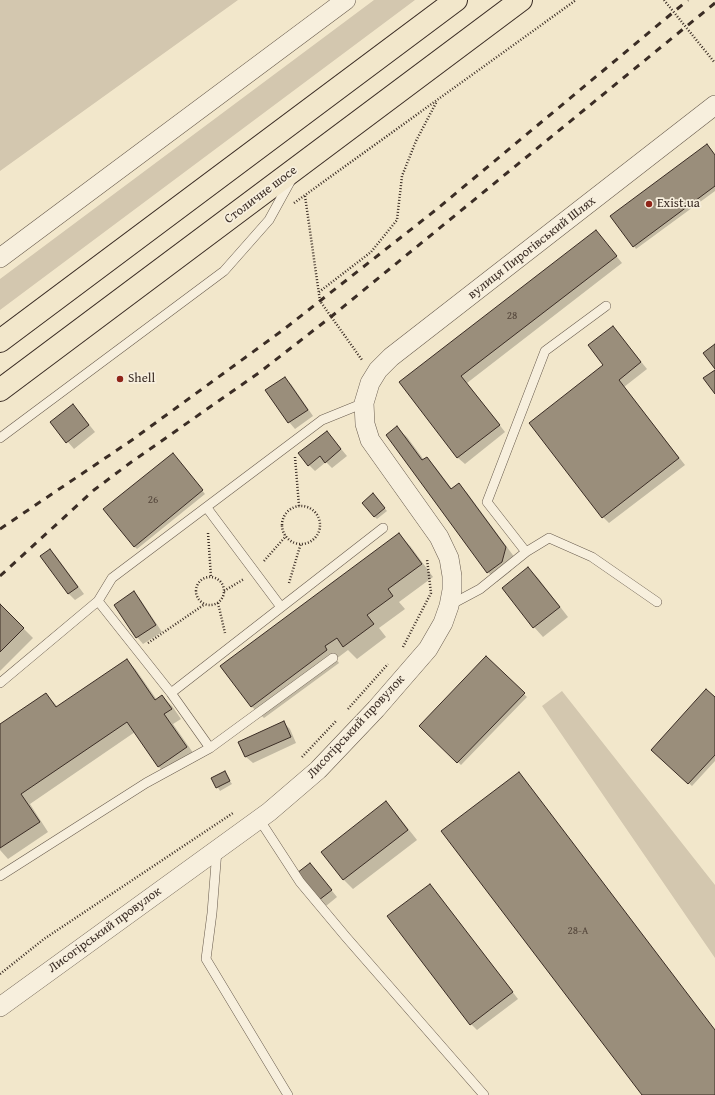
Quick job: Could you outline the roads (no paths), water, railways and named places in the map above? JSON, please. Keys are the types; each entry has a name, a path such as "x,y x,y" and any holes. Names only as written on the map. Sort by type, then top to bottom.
{"highway":[{"path":"0,341 456,0"},
{"name":"Столичне шосе","path":"0,390 521,0"}],"street":[{"path":"0,258 346,0"},
{"name":"вулиця Пирогівський Шлях","path":"364,403 370,383 378,370 391,357 715,105"},
{"name":"Лисогірський провулок","path":"0,1007 259,819 318,770 376,709 428,649 443,623 449,606 452,590 452,576 449,558 439,537 370,440 365,424 364,403"}],"lane":[{"path":"0,438 224,271 269,220 298,168"},
{"path":"526,552 487,502 545,351 606,306"},
{"path":"0,682 98,601 112,578 322,420 364,403"},
{"path":"207,508 281,607"},
{"path":"171,693 383,528"},
{"path":"449,606 480,589 526,552 550,538 592,557 657,602"},
{"path":"98,601 171,693 210,748"},
{"path":"0,876 146,783 210,748 334,658"},
{"path":"259,819 300,882 484,1095"},
{"path":"217,849 212,913 206,959 288,1095"}],"railway":[{"path":"0,529 132,440 283,330 437,209 688,0"},
{"path":"0,576 94,490 260,372 332,316 715,3"}],"place":[{"name":"Exist.ua","path":"649,204"},
{"name":"Shell","path":"120,379"}]}
